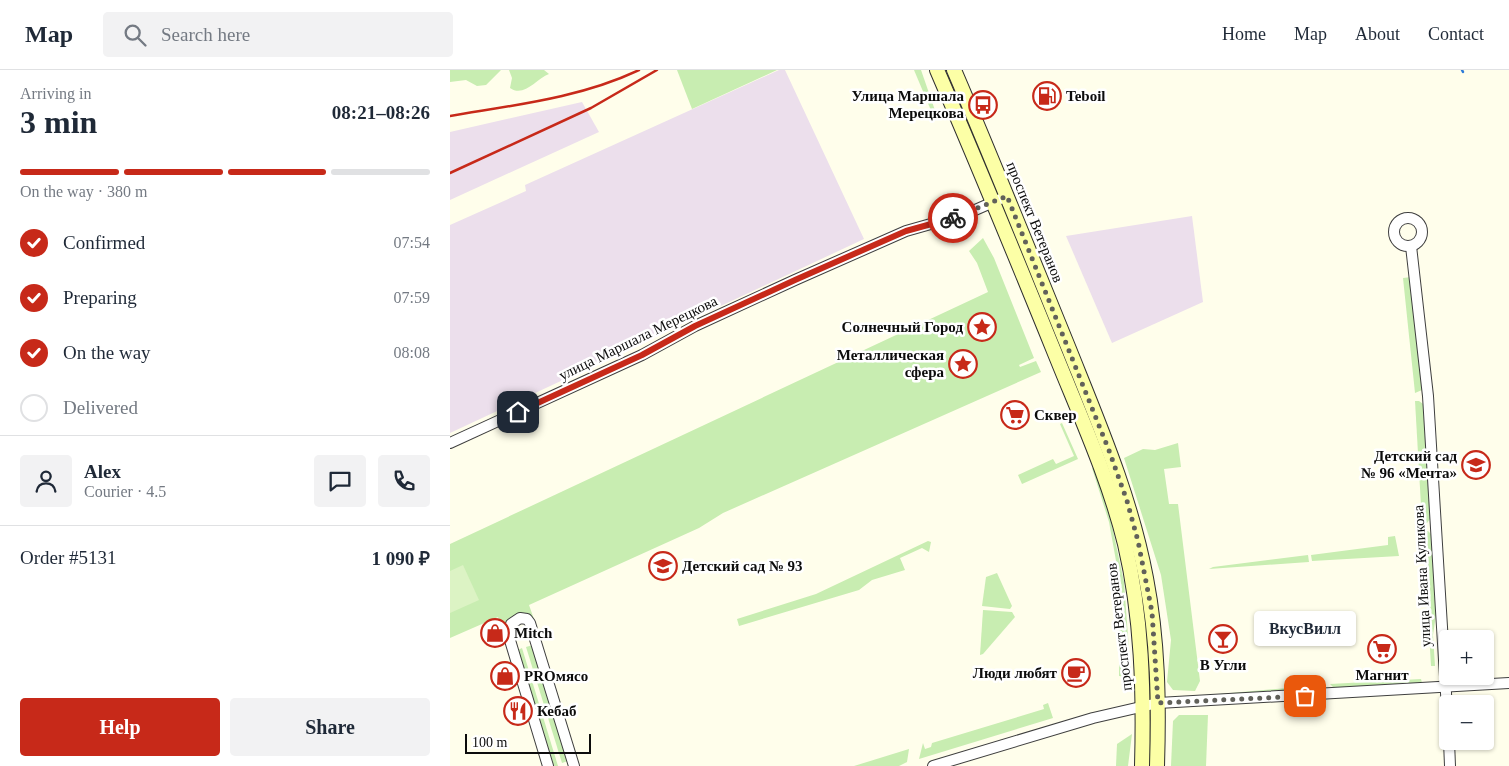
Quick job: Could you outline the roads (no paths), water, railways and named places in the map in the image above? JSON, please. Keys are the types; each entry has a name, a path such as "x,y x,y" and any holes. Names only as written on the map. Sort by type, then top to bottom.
{"main road":[{"name":"проспект Ветеранов","path":"937,70 1098,459 1114,505 1132,583 1138,623 1143,705 1142,766"},
{"name":"проспект Ветеранов","path":"954,70 1107,444 1127,501 1138,541 1152,612 1158,703 1157,766"}],"street":[{"name":"улица Маршала Мерецкова","path":"450,443 642,355 695,326 795,280 906,231 966,214 1007,196"},
{"name":"улица Ивана Куликова","path":"1412,246 1428,396 1445,695"},
{"path":"548,766 509,637 511,624 520,618 527,619 530,623 574,766"},
{"path":"933,766 1068,725 1143,705 1509,684"},
{"path":"1449,750 1450,766"}],"railway":[{"path":"450,116 570,94 617,80 639,70"},
{"path":"450,173 591,108 657,70"}],"place":[{"name":"Teboil","path":"1047,96"},
{"name":"Улица Маршала Мерецкова","path":"983,105"},
{"name":"Солнечный Город","path":"982,327"},
{"name":"Металлическая сфера","path":"963,364"},
{"name":"Сквер","path":"1015,415"},
{"name":"Детский сад № 96 «Мечта»","path":"1476,465"},
{"name":"Детский сад № 93","path":"663,566"},
{"name":"Mitch","path":"495,633"},
{"name":"В Угли","path":"1223,639"},
{"name":"Магнит","path":"1382,649"},
{"name":"Люди любят","path":"1076,673"},
{"name":"PROмясо","path":"505,676"},
{"name":"ВкусВилл","path":"1305,696"},
{"name":"Кебаб","path":"518,711"}]}
